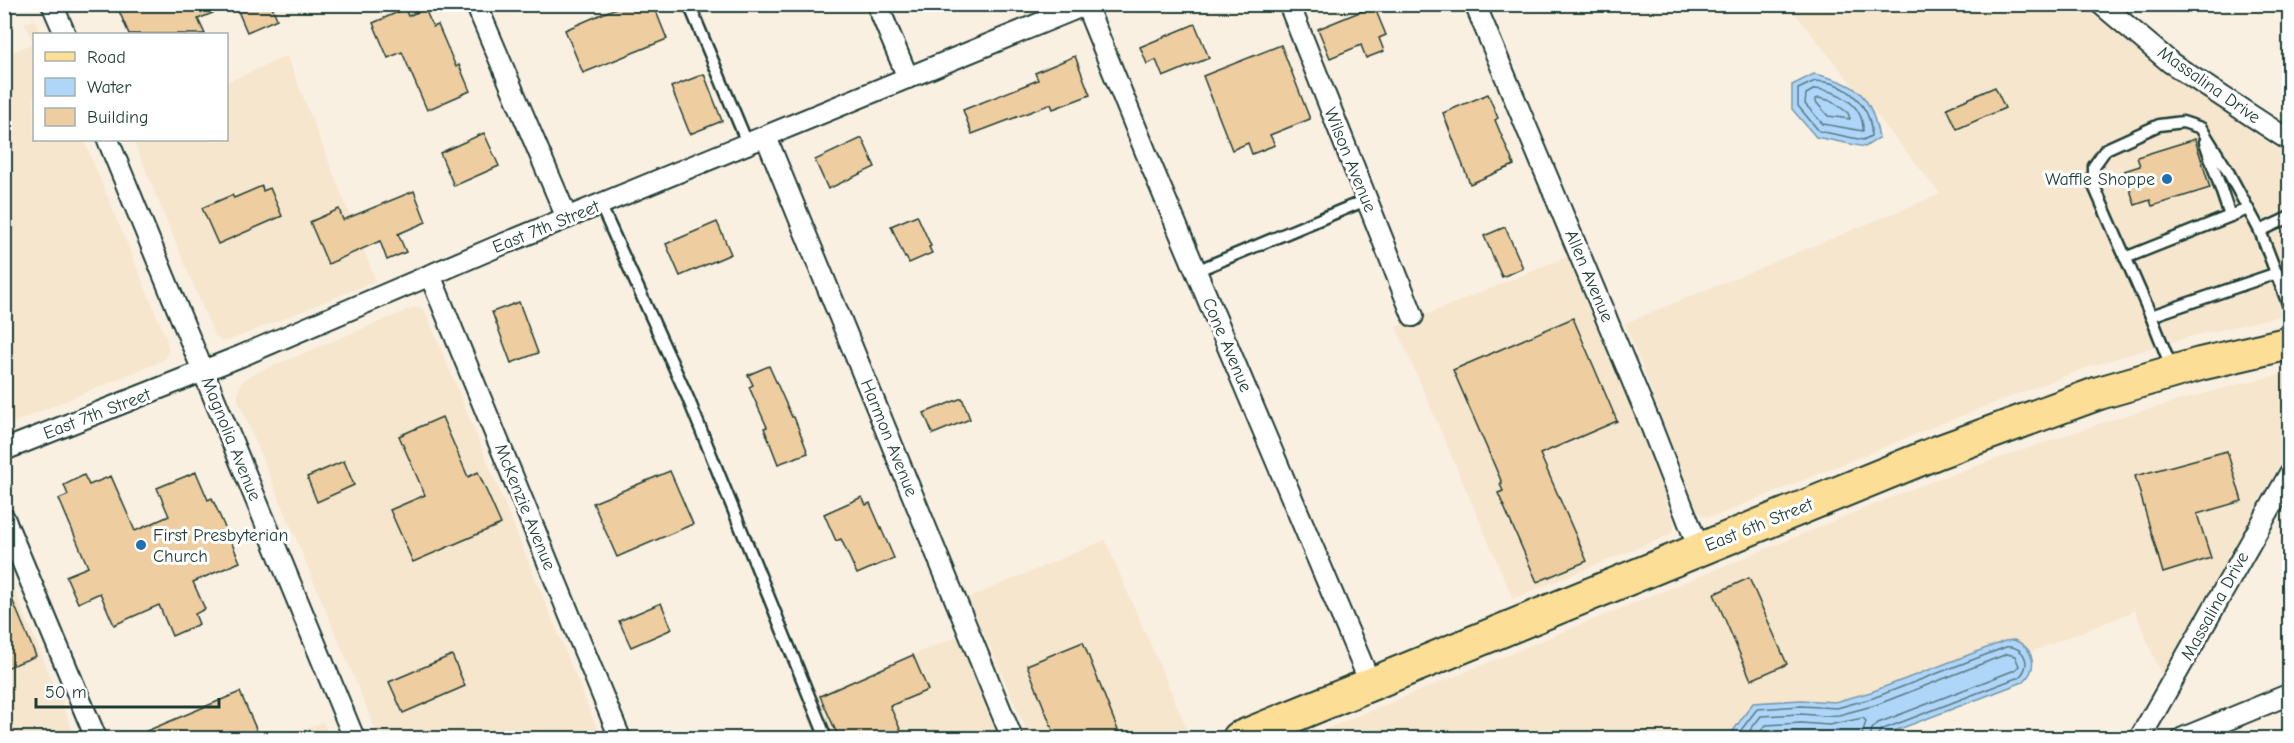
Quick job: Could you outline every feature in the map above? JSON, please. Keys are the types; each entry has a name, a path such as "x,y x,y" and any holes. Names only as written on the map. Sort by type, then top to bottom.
{"main road":[{"name":"East 6th Street","path":"1239,738 1938,452 2099,393 2289,343"}],"street":[{"path":"52,4 65,33"},
{"path":"476,4 567,218"},
{"path":"877,4 908,78"},
{"name":"Wilson Avenue","path":"1288,4 1413,316"},
{"name":"Allen Avenue","path":"1475,4 1650,423 1699,549"},
{"name":"Massalina Drive","path":"2101,4 2171,63 2289,141"},
{"name":"East 7th Street","path":"4,450 203,372 600,204 1087,5"},
{"name":"Cone Avenue","path":"1087,5 1196,271 1371,685"},
{"name":"Magnolia Avenue","path":"108,141 354,738"},
{"name":"Harmon Avenue","path":"757,141 1012,738"},
{"name":"McKenzie Avenue","path":"430,275 620,738"},
{"name":"Massalina Drive","path":"2140,738 2289,473"},
{"path":"4,518 96,738"},
{"path":"2183,738 2289,694"}],"lane":[{"path":"689,4 757,141"},
{"path":"2173,372 2094,186 2094,166 2106,149 2159,126 2183,122 2200,128 2226,168 2260,231 2289,309"},
{"path":"2200,128 2230,216"},
{"path":"1196,271 1366,200"},
{"path":"600,204 688,398 826,738"},
{"path":"2125,258 2248,209"},
{"path":"2260,231 2289,217"},
{"path":"2151,316 2277,273"}],"shaded area":[{"path":"28,5 41,33 33,33 33,43 25,23 34,20"},
{"path":"1788,5 2090,5 2145,57 2289,157 2289,314 2189,337 2091,366 1948,421 1718,515 1708,517 1701,515 1625,323 1940,194"},
{"path":"33,43 33,141 84,141 167,340 169,350 162,361 5,426 5,55"},
{"path":"287,56 376,281 228,341 221,341 214,335 133,141 228,141 228,82"},
{"path":"1571,255 1631,402 1674,527 1672,533 1667,536 1513,599 1396,327"},
{"path":"415,307 422,309 427,315 601,738 379,738 238,400 238,392 241,383 251,375"},
{"path":"2289,373 2289,447 2162,677 2135,611 1815,737 1753,703 1728,738 1304,738 1929,482 2113,419 2242,383"},
{"path":"1105,540 1189,733 1175,738 1030,738 968,598"},
{"path":"5,567 76,738 5,738"},
{"path":"958,636 998,738 816,738 801,701"},
{"path":"323,722 330,738 282,738"}],"water":[{"path":"1814,74 1841,82 1860,93 1872,111 1879,138 1865,147 1816,137 1792,109 1792,85"},
{"path":"2014,640 2026,648 2032,659 2031,671 2023,682 1876,738 1728,738 1753,703 1801,700 1835,702 1871,692 2005,641"}],"building":[{"path":"116,4 232,4 198,19 205,33 129,33"},
{"path":"235,4 271,4 277,19 247,32"},
{"path":"625,4 653,4 667,39 583,73 565,30"},
{"path":"1374,6 1386,35 1379,38 1384,51 1366,58 1361,45 1330,58 1318,29"},
{"path":"405,9 408,16 425,9 433,27 438,25 456,67 459,65 470,91 427,110 402,52 388,58 373,23"},
{"path":"1195,24 1209,58 1163,77 1156,60 1147,64 1140,47"},
{"path":"1281,45 1310,119 1270,135 1275,145 1252,154 1248,143 1232,150 1203,76"},
{"path":"1075,56 1090,95 1053,109 1051,104 972,134 963,110 1038,80 1035,73"},
{"path":"704,74 722,121 690,134 671,87"},
{"path":"1995,87 2005,108 1957,129 1947,108"},
{"path":"1488,94 1498,118 1495,120 1514,165 1470,184 1443,113"},
{"path":"484,133 499,166 454,186 440,153"},
{"path":"862,138 875,167 828,189 815,160"},
{"name":"Waffle Shoppe","path":"2195,139 2210,188 2152,206 2150,200 2135,205 2124,171 2140,166 2137,157"},
{"path":"262,186 263,191 270,188 282,216 218,244 202,208 232,195 234,198"},
{"path":"414,191 426,222 398,234 406,252 387,260 380,241 328,264 310,222 339,209 343,220"},
{"path":"917,215 932,253 909,263 891,226"},
{"path":"717,222 731,254 680,276 666,244"},
{"path":"1505,227 1523,268 1502,277 1484,236"},
{"path":"519,302 538,353 511,363 492,312"},
{"path":"1573,318 1617,421 1540,454 1587,561 1537,582 1498,493 1503,491 1500,484 1502,483 1453,370"},
{"path":"769,366 794,417 808,453 778,464 764,428 767,427 749,387 753,385 748,375"},
{"path":"962,398 970,419 933,434 924,413"},
{"path":"442,417 468,477 478,472 501,524 413,562 390,510 425,495 399,436"},
{"path":"2227,451 2242,501 2197,514 2211,558 2163,573 2135,476"},
{"path":"344,461 354,485 317,502 307,477"},
{"path":"670,471 693,524 617,557 593,503"},
{"path":"196,472 208,500 212,498 240,562 193,582 205,609 195,614 199,624 172,636 159,605 114,625 100,593 78,603 66,576 88,567 59,499 68,495 64,485 84,475 89,485 111,476 135,531 169,516 157,488"},
{"path":"862,497 866,505 870,503 894,558 857,574 841,539 836,541 824,514"},
{"path":"1749,578 1787,664 1751,680 1714,594"},
{"path":"4,580 36,656 4,669"},
{"path":"661,603 672,629 631,647 619,621"},
{"path":"1083,642 1121,738 1056,738 1027,665"},
{"path":"452,655 465,686 403,713 389,682"},
{"path":"913,655 928,690 890,706 904,738 839,738 820,696"},
{"path":"240,692 260,738 130,738"}],"place":[{"name":"Waffle Shoppe","path":"2167,179"},
{"name":"First Presbyterian Church","path":"141,545"}]}
